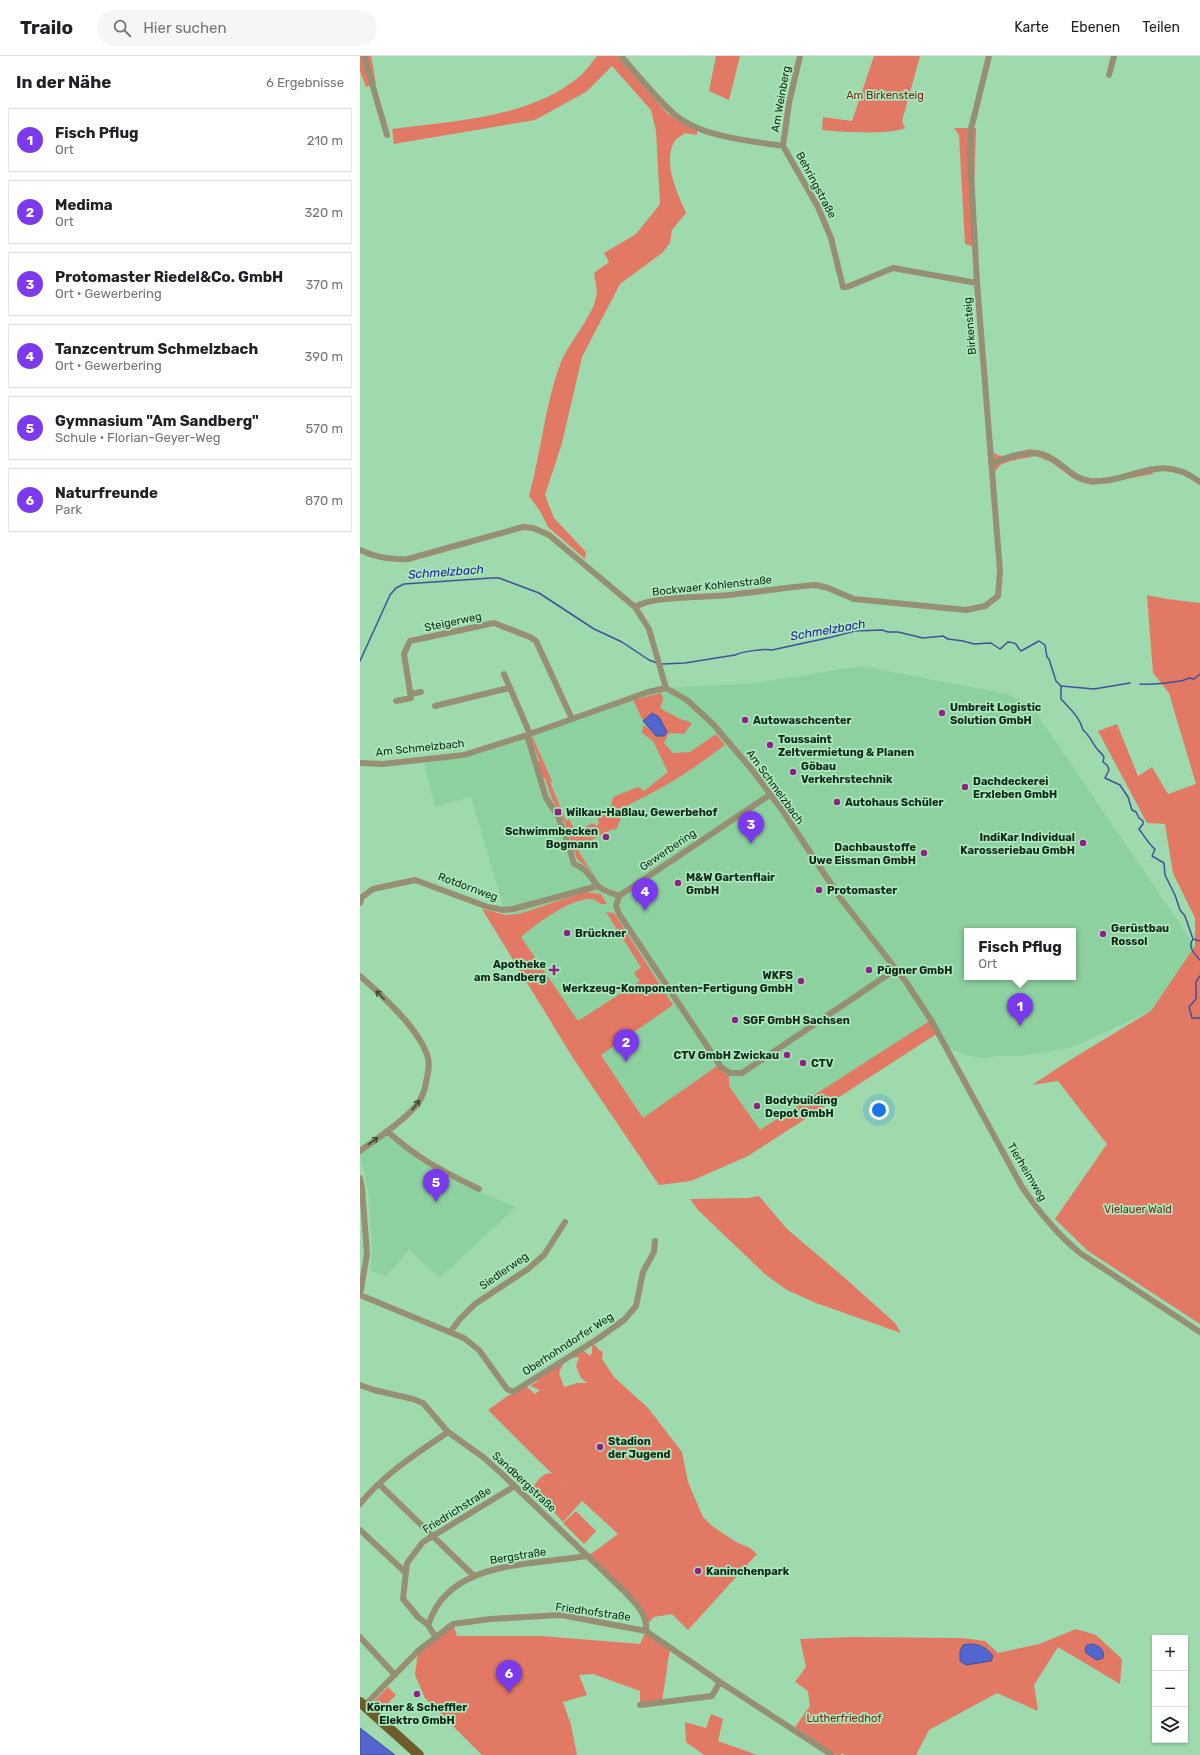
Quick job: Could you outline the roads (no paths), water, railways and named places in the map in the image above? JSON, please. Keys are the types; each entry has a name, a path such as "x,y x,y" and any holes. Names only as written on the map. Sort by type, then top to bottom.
{"main road":[{"path":"362,1704 419,1755"}],"street":[{"path":"364,56 387,135"},
{"name":"Behringstraße","path":"622,56 674,114 702,130 734,138 783,146 818,207 831,238 843,287 847,287 893,268 977,283"},
{"name":"Am Weinberg","path":"783,146 789,103 800,56"},
{"name":"Birkensteig","path":"989,56 971,129 970,154 977,283 1000,571 998,596"},
{"path":"1109,75 1114,56"},
{"path":"991,464 1026,454 1041,454 1053,459 1078,478 1092,481 1108,480 1147,470 1164,468 1184,471 1200,482"},
{"path":"360,550 379,558 408,559 523,527 533,528 549,535 635,607 649,629 666,688"},
{"name":"Bockwaer Kohlenstraße","path":"635,607 642,603 660,600 728,595 816,585 828,588 854,599 966,610 985,606 998,596"},
{"name":"Steigerweg","path":"410,694 404,654 410,641 494,623 530,637 536,641 572,720"},
{"path":"504,674 529,734 546,798 558,816 574,864 580,866 590,874 598,886 619,896 616,906 619,914 721,1067 730,1073 742,1072 895,970"},
{"path":"435,706 510,688"},
{"name":"Am Schmelzbach","path":"360,763 383,764 464,755 572,720 648,692 666,688 687,700 713,724 771,794 832,886 895,970"},
{"path":"396,701 411,698 410,694 421,692"},
{"name":"Gewerbering","path":"619,896 771,794"},
{"name":"Rotdornweg","path":"360,903 362,897 374,889 415,880 503,910 513,910 598,886"},
{"name":"Tierheimweg","path":"895,970 906,982 931,1020 1022,1187 1049,1223 1080,1253 1200,1332"},
{"path":"360,976 403,1018 423,1046 428,1058 429,1068 425,1089 416,1106 387,1131 360,1150"},
{"path":"387,1131 422,1160 479,1189"},
{"path":"360,1178 367,1254 360,1295 450,1332"},
{"name":"Siedlerweg","path":"450,1332 475,1304 528,1269 544,1254 565,1222"},
{"name":"Oberhohndorfer Weg","path":"450,1332 464,1338 479,1350 507,1389 511,1392 599,1338 624,1320 636,1306 643,1272 654,1252 655,1241"},
{"name":"Sandbergstraße","path":"360,1384 374,1390 413,1399 423,1403 448,1432 483,1457 515,1486 641,1610 647,1624 646,1630"},
{"path":"360,1504 362,1495 379,1484 407,1460 448,1432"},
{"path":"379,1484 434,1535 474,1576"},
{"name":"Friedrichstraße","path":"435,1636 428,1625 408,1606 403,1599 405,1572 410,1557 423,1542 515,1486"},
{"path":"360,1530 405,1572"},
{"name":"Bergstraße","path":"428,1625 434,1612 446,1594 455,1586 474,1576 492,1569 587,1556"},
{"name":"Friedhofstraße","path":"362,1704 395,1675 407,1661 435,1636 453,1624 468,1621 561,1615 646,1630 720,1682 832,1755"},
{"path":"360,1637 395,1675"},
{"path":"640,1705 712,1696 720,1682"}],"water":[{"path":"652,713 659,717 667,732 664,736 656,736 643,721"},
{"path":"1092,1644 1101,1649 1103,1658 1097,1660 1086,1653 1085,1649 1087,1645"},
{"path":"963,1645 979,1645 988,1650 993,1656 991,1661 966,1665 960,1661 960,1651"},
{"path":"360,1728 395,1755 360,1755"}],"waterway":[{"name":"Schmelzbach","path":"360,661 390,595 396,588 404,584 499,578 539,593 594,629 622,642 649,660 657,663"},
{"name":"Schmelzbach","path":"662,664 685,663 753,651 772,650 855,631 882,630 923,638 943,636 948,639 974,644 991,643 1000,649 1008,642 1012,642 1016,644 1021,651 1039,641 1045,645 1047,657 1056,681 1061,686 1061,699 1077,717 1083,730 1104,757 1103,762 1107,765 1109,770 1105,778 1120,785 1128,797 1132,810 1136,812 1139,818 1143,821 1143,824 1139,829 1155,849 1152,856 1164,863 1165,875 1175,895 1180,910 1185,916 1193,939 1200,941"},
{"path":"1140,684 1160,684 1181,681 1189,678 1194,679 1200,674"},
{"path":"1061,686 1094,689 1130,683"},
{"path":"1193,939 1191,942 1191,948 1200,960"},
{"path":"1200,976 1196,982 1196,999 1189,1007 1192,1018 1200,1018"}],"place":[{"name":"Umbreit Logistic Solution GmbH","path":"942,713"},
{"name":"Autowaschcenter","path":"745,720"},
{"name":"Toussaint Zeltvermietung & Planen","path":"770,745"},
{"name":"Göbau Verkehrstechnik","path":"793,772"},
{"name":"Dachdeckerei Erxleben GmbH","path":"965,787"},
{"name":"Autohaus Schüler","path":"837,802"},
{"name":"Wilkau-Haßlau, Gewerbehof","path":"558,812"},
{"name":"Schwimmbecken Bogmann","path":"606,837"},
{"name":"IndiKar Individual Karosseriebau GmbH","path":"1083,843"},
{"name":"Protomaster Riedel&Co. GmbH","path":"751,844"},
{"name":"Dachbaustoffe Uwe Eissman GmbH","path":"924,853"},
{"name":"M&W Gartenflair GmbH","path":"678,883"},
{"name":"Protomaster","path":"819,890"},
{"name":"Tanzcentrum Schmelzbach","path":"645,911"},
{"name":"Brückner","path":"567,933"},
{"name":"Gerüstbau Rossol","path":"1103,934"},
{"name":"Apotheke am Sandberg","path":"554,970"},
{"name":"Pügner GmbH","path":"869,970"},
{"name":"WKFS Werkzeug-Komponenten-Fertigung GmbH","path":"801,981"},
{"name":"SGF GmbH Sachsen","path":"735,1020"},
{"name":"Fisch Pflug","path":"1020,1026"},
{"name":"CTV GmbH Zwickau","path":"787,1055"},
{"name":"Medima","path":"626,1062"},
{"name":"CTV","path":"803,1063"},
{"name":"Bodybuilding Depot GmbH","path":"757,1106"},
{"name":"Gymnasium \"Am Sandberg\"","path":"436,1202"},
{"name":"Stadion der Jugend","path":"600,1447"},
{"name":"Kaninchenpark","path":"698,1571"},
{"name":"Naturfreunde","path":"509,1693"},
{"name":"Körner & Scheffler Elektro GmbH","path":"417,1694"}],"park label":[{"name":"Am Birkensteig","path":"885,95"},
{"name":"Vielauer Wald","path":"1138,1209"},
{"name":"Lutherfriedhof","path":"844,1718"}]}
